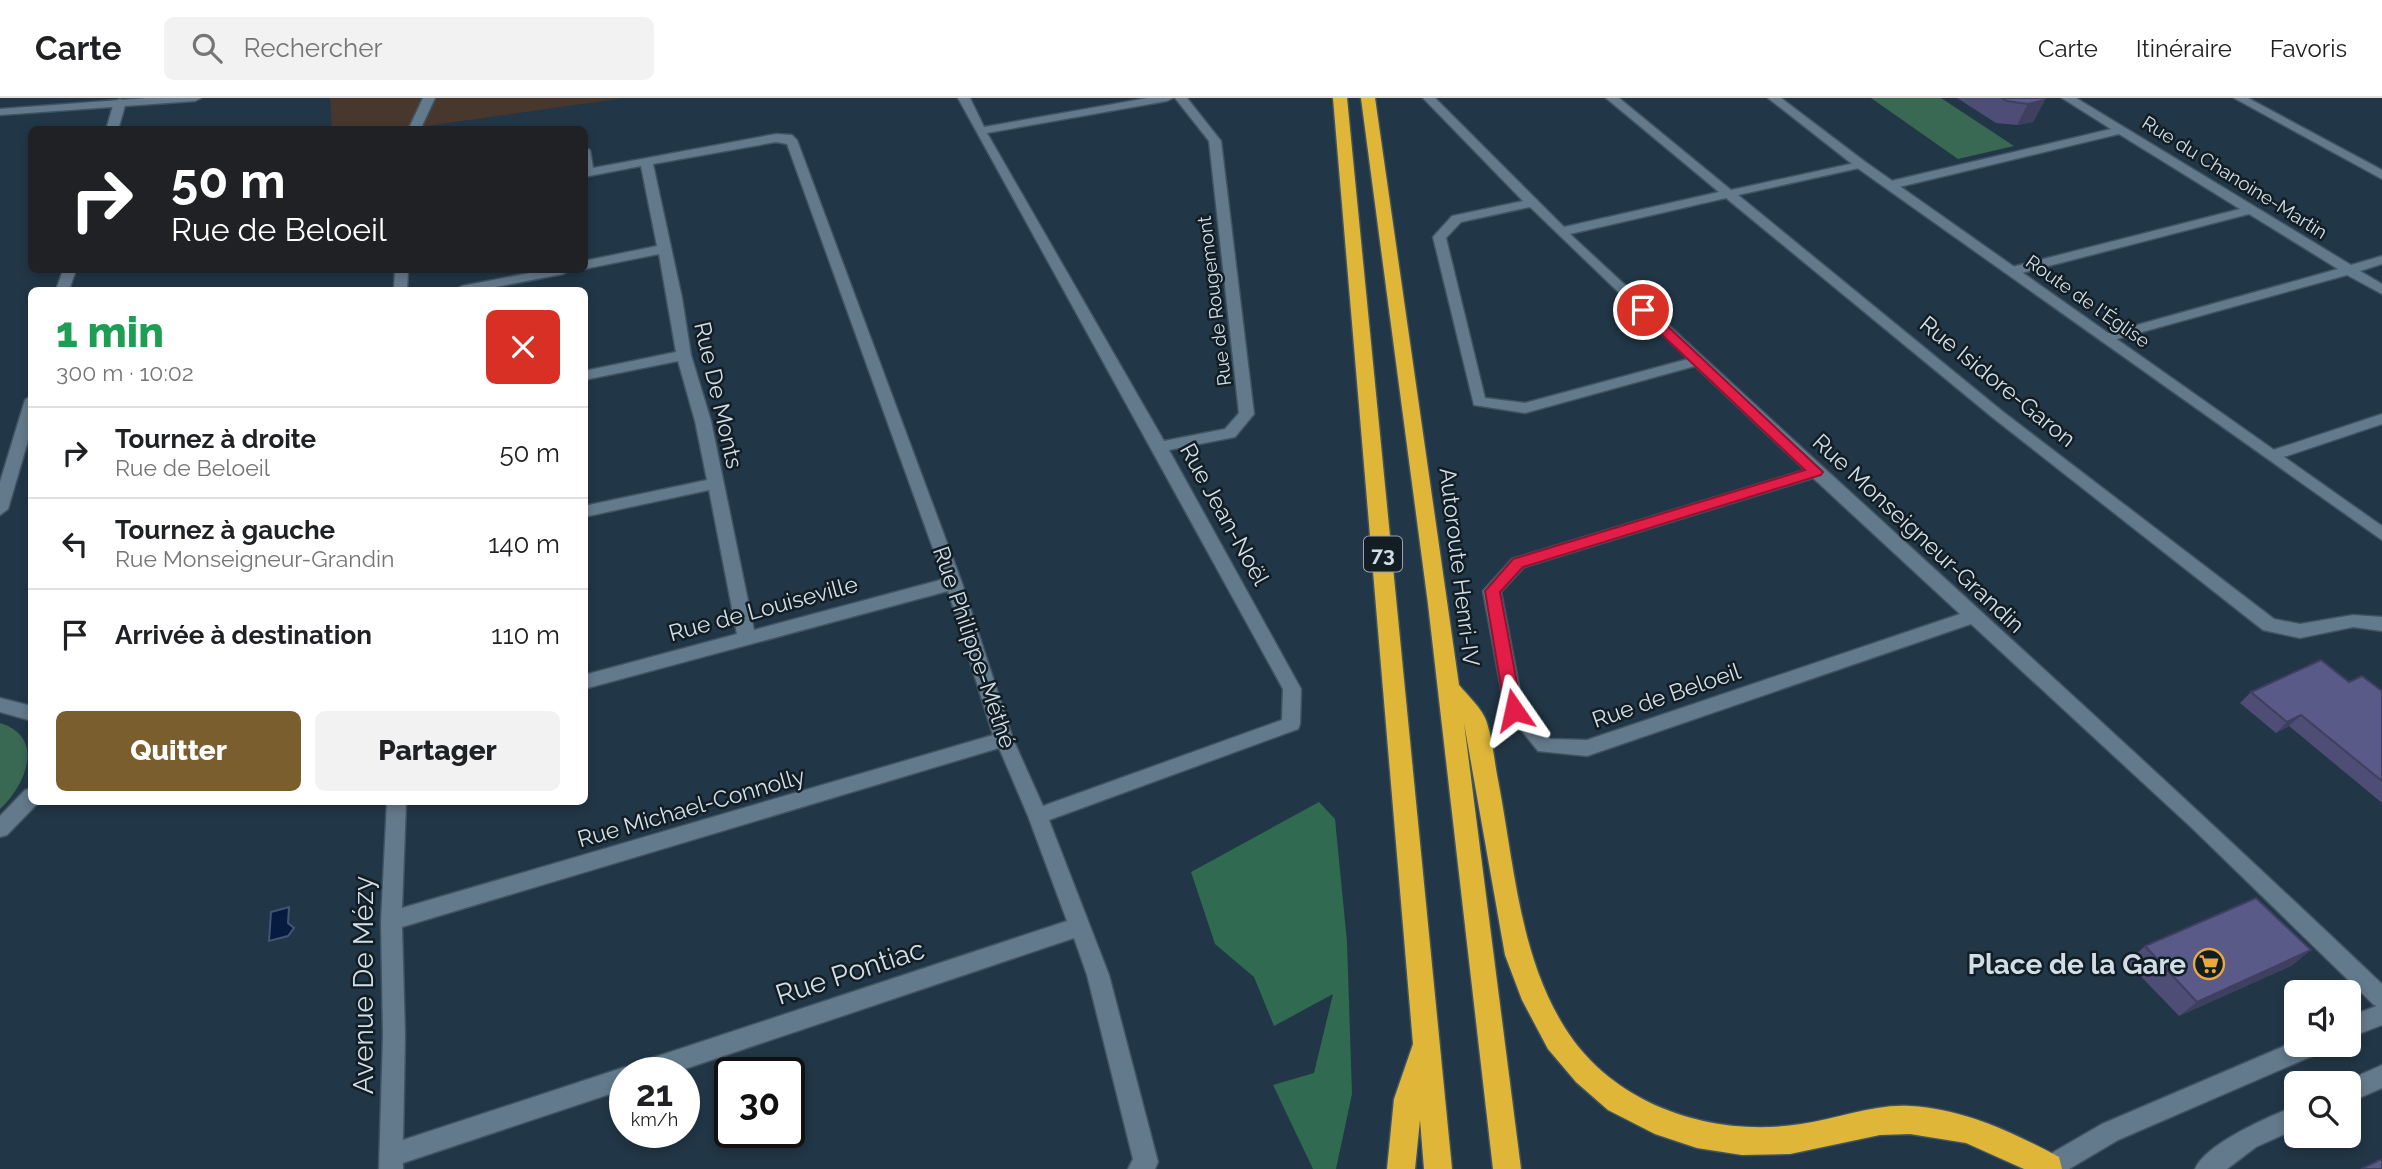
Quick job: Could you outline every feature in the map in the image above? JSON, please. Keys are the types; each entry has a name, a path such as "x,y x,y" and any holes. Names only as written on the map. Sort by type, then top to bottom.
{"highway":[{"name":"73","path":"1340,98 1375,457 1438,1169"},
{"name":"Autoroute Henri-IV","path":"1368,98 1438,604 1507,1169"},
{"path":"1446,684 1476,722 1518,956 1525,981 1550,1032 1600,1088 1649,1118 1711,1137 1792,1140 1906,1119 1939,1122 1969,1128 2013,1147 2048,1168"},
{"path":"1401,1169 1408,1099 1425,1044"}],"street":[{"path":"0,111 195,98"},
{"path":"416,126 429,98"},
{"name":"Rue Jean-Noël","path":"964,98 1293,690 1291,724 1038,816"},
{"path":"980,131 1167,98"},
{"name":"Rue de Rougemont","path":"1160,447 1230,433 1247,414 1215,141 1181,98"},
{"name":"Rue Monseigneur-Grandin","path":"1429,98 1561,232 1816,472 2199,822 2382,998"},
{"name":"Rue Isidore-Garon","path":"1612,98 1997,414 2269,625 2300,631 2353,621 2382,624"},
{"name":"Route de l'Église","path":"1774,98 1860,164 2382,534"},
{"name":"Rue du Chanoine-Martin","path":"2068,98 2382,290"},
{"path":"2240,98 2382,175"},
{"path":"113,126 120,102"},
{"path":"1891,185 2122,130"},
{"name":"Rue Philippe-Méthé","path":"646,162 788,138 793,143 954,583 1004,739 1038,816 1098,975 1143,1165"},
{"path":"588,173 646,162"},
{"name":"Rue De Monts","path":"646,162 663,249 676,298 684,355 703,421 747,638"},
{"path":"1561,232 1860,164"},
{"path":"1532,203 1457,219 1438,237 1479,402 1525,408 1698,361"},
{"path":"2013,271 2249,210"},
{"path":"588,264 663,249"},
{"path":"2106,338 2382,260"},
{"path":"477,287 548,273"},
{"path":"588,375 684,355"},
{"path":"0,509 28,414"},
{"path":"2272,456 2382,419"},
{"name":"Rue de Beloeil","path":"1816,472 1518,563 1492,591 1514,710 1545,746 1587,748 1973,616"},
{"path":"588,511 716,483"},
{"name":"Rue de Louiseville","path":"588,681 954,583"},
{"path":"0,705 16,707 28,713"},
{"name":"Rue Michael-Connolly","path":"391,921 1004,739"},
{"path":"0,829 28,800"},
{"name":"Avenue De Mézy","path":"391,1162 394,1035 391,921 396,805"},
{"name":"Rue Pontiac","path":"688,1057 1078,927"},
{"path":"2361,1023 2382,1014"},
{"path":"2048,1168 2099,1137 2284,1057"},
{"path":"2361,1086 2382,1076"},
{"path":"391,1162 609,1084"},
{"path":"2207,1169 2248,1139 2284,1122"}],"shaded area":[{"path":"330,98 624,98 426,126 332,126"}],"green space":[{"path":"1871,98 1941,98 2014,146 1958,159"},
{"path":"0,723 14,730 23,739 27,762 24,775 0,809"},
{"path":"1319,802 1335,819 1347,942 1352,1094 1336,1169 1313,1169 1273,1085 1314,1073 1333,994 1274,1026 1254,977 1215,944 1191,872"}],"water":[{"path":"289,907 288,923 294,928 288,936 269,941 271,912"}],"building":[{"path":"2002,98 2045,98 2028,104"},
{"path":"2321,660 2349,682 2362,676 2382,691 2382,781 2301,715 2287,722 2251,692"},
{"name":"Place de la Gare","path":"2256,898 2311,950 2197,1002 2145,946"},
{"path":"2382,1159 2382,1169 2361,1169"}],"place":[{"name":"Place de la Gare","path":"2209,964"}],"route":[{"path":"1514,710 1492,591 1518,563 1816,472 1643,310"}]}
